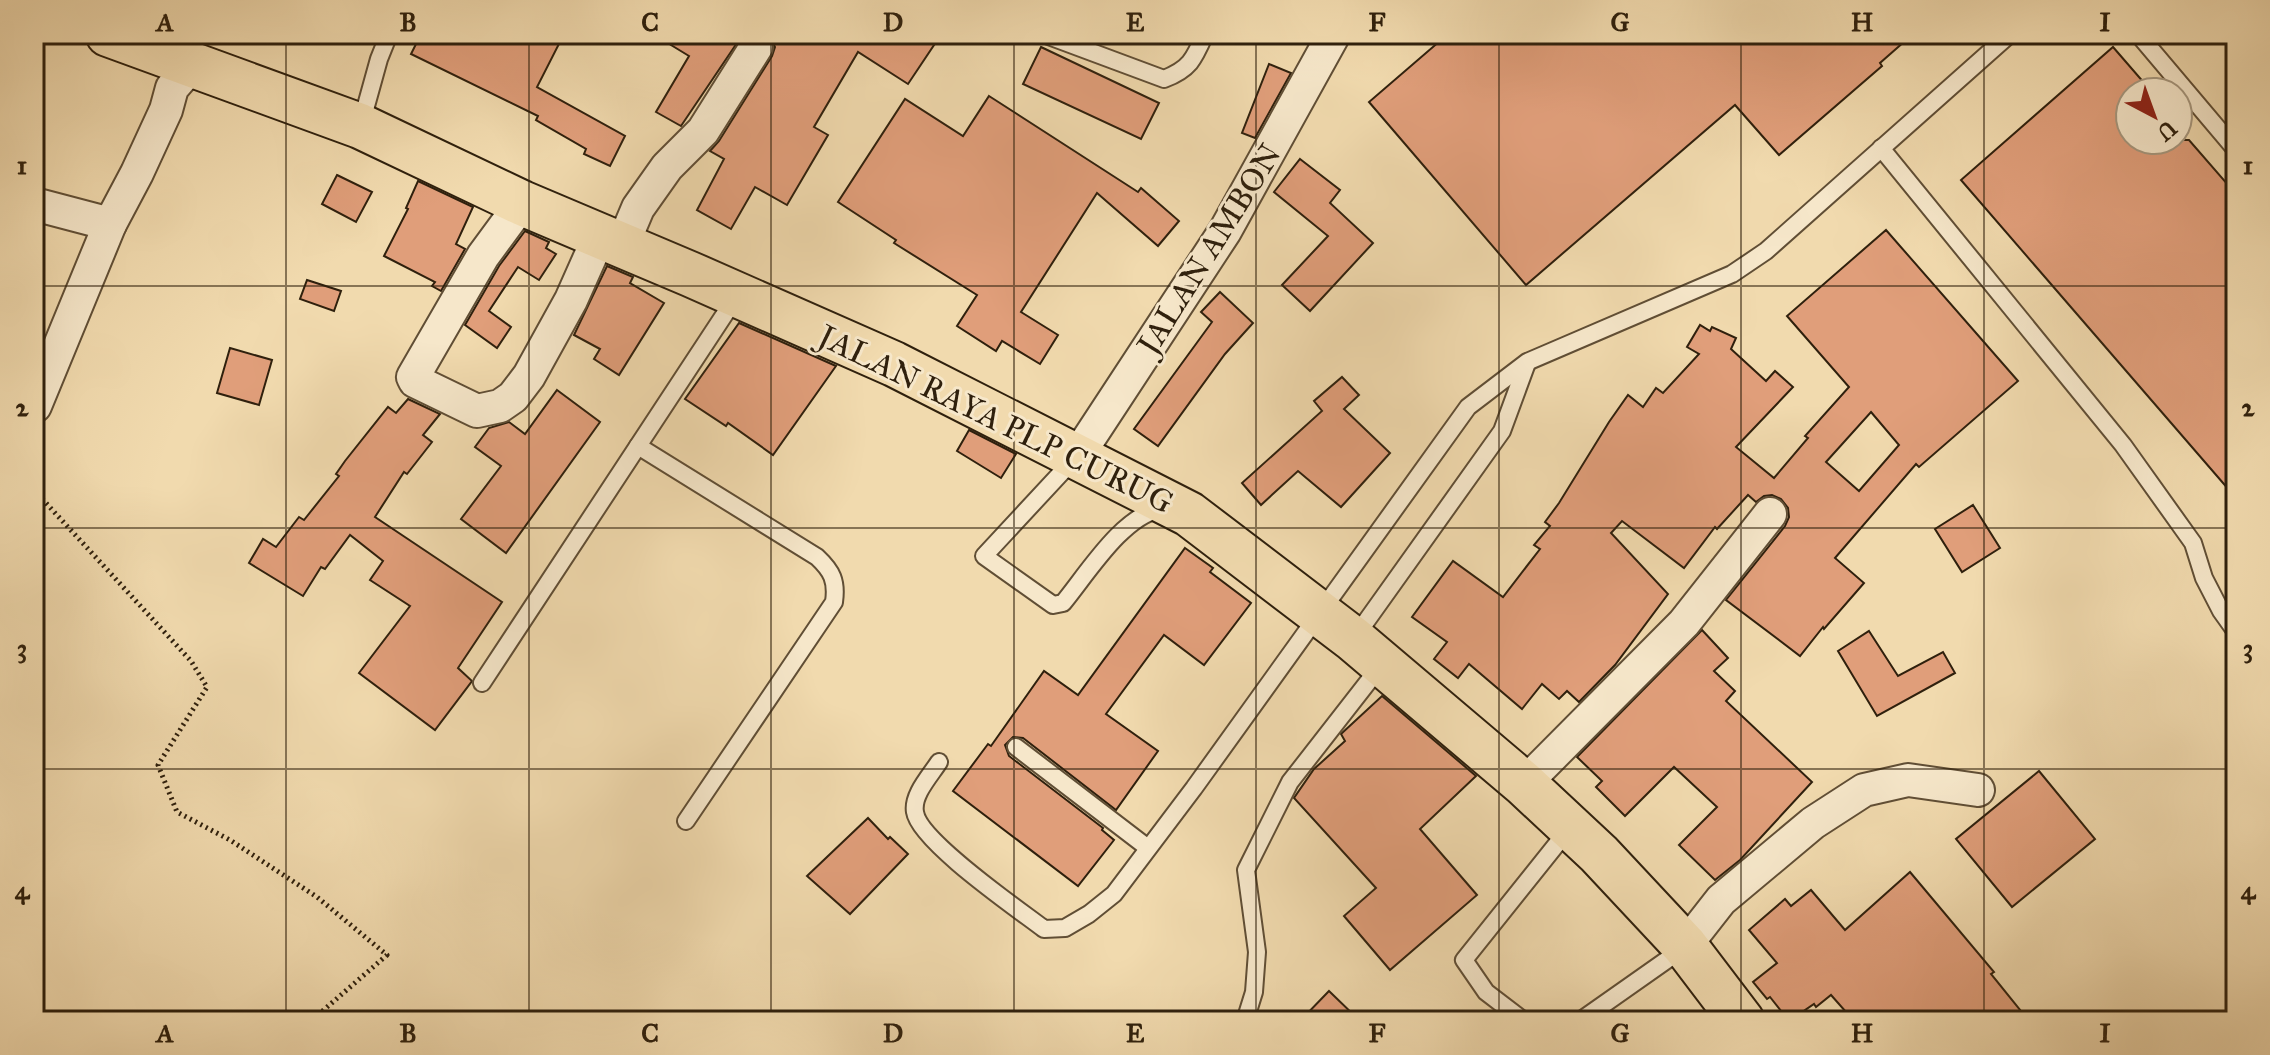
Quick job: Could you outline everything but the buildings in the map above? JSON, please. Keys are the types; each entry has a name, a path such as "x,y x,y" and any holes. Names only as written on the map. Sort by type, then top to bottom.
{"main road":[{"name":"JALAN RAYA PLP CURUG","path":"108,34 360,126 522,203 894,364 1189,514 1352,638 1524,784 1578,834 1690,951 1742,1021"}],"street":[{"name":"JALAN AMBON","path":"1076,458 1225,231 1334,34"},
{"path":"522,203 483,256 413,377 415,381 477,411 500,406 513,397 529,376 571,300 611,242 667,167 703,131 756,47"},
{"path":"35,406 110,224 166,110 172,88 191,66"},
{"path":"34,204 110,224"},
{"path":"1524,784 1684,623 1770,514"},
{"path":"1690,951 1721,900 1813,823 1864,790 1908,780 1978,790"}],"lane":[{"path":"360,126 389,34"},
{"path":"1043,34 1164,79 1183,72 1195,58 1205,34"},
{"path":"1245,1021 1254,992 1257,952 1246,870 1290,782 1352,638 1468,407 1527,362 1732,274 1766,251 2010,34"},
{"path":"2138,34 2236,150"},
{"path":"1881,148 2123,445 2193,543 2204,578 2236,632"},
{"path":"482,683 737,296"},
{"path":"939,762 916,797 915,812 919,824 935,844 1044,929 1065,928 1089,914 1114,894 1148,848 1352,638 1502,431 1527,362"},
{"path":"638,446 817,557 830,569 836,584 834,602 686,821"},
{"path":"1076,458 984,556 1053,605 1063,603 1126,528 1139,517 1149,511 1175,507"},
{"path":"1016,747 1148,848"},
{"path":"1524,1021 1486,992 1464,960 1560,840 1578,834"},
{"path":"1580,1021 1671,957 1690,951"}],"path":[{"path":"34,490 191,661 207,687 158,765 177,812 230,840 317,897 387,955 311,1021"}]}
